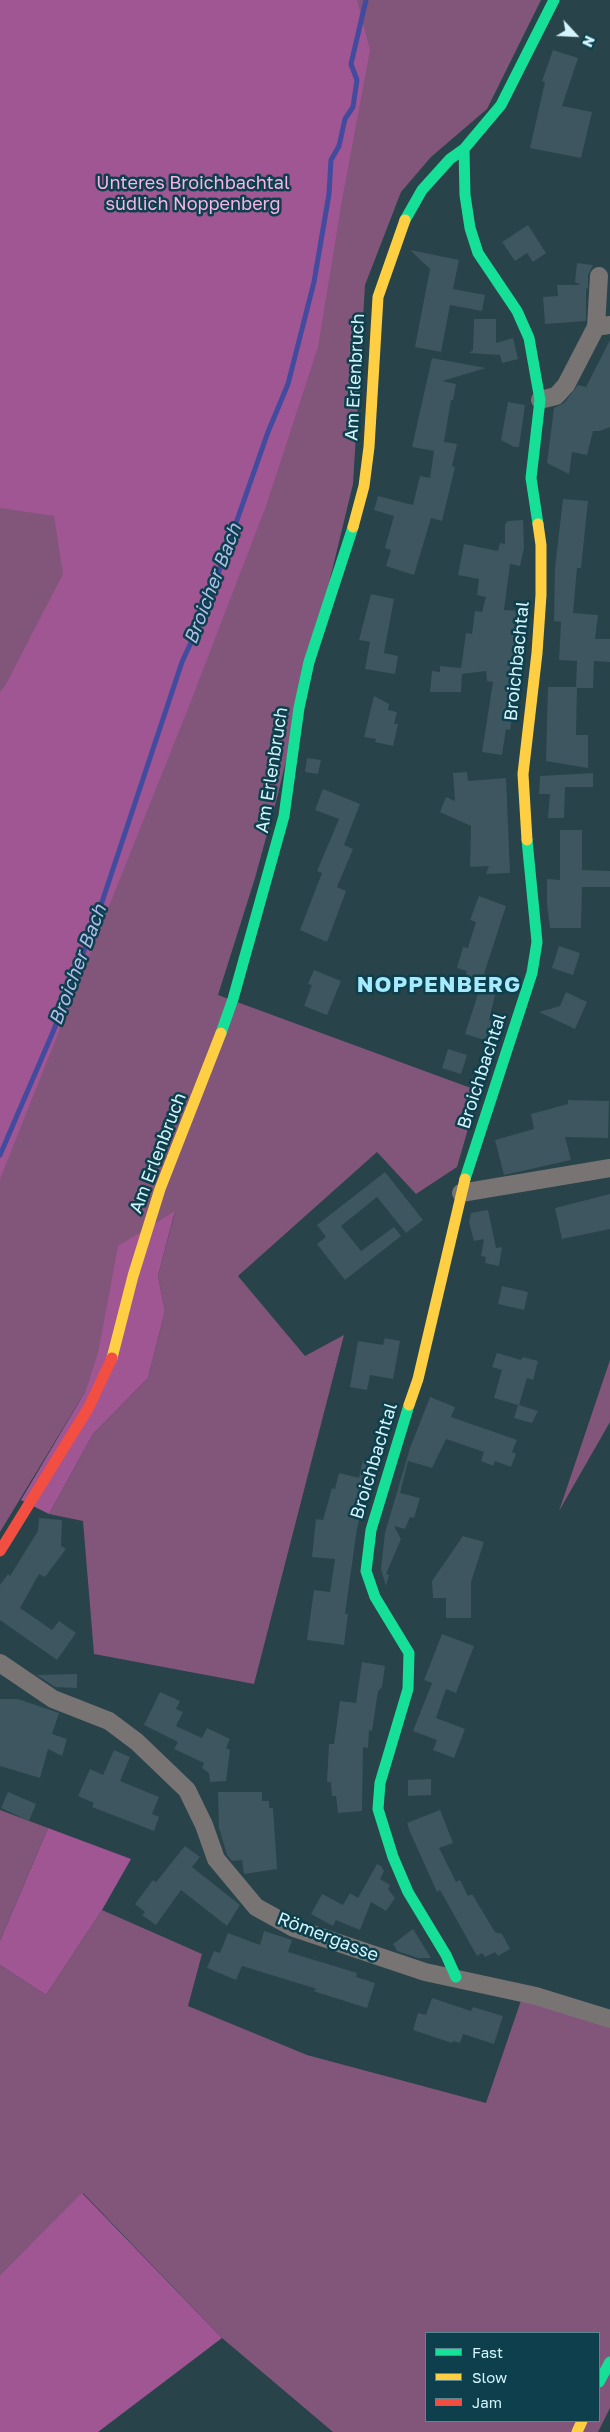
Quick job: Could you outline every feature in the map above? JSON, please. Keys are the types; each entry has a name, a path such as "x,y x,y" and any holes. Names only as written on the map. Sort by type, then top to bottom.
{"street":[{"name":"Am Erlenbruch","path":"0,1551 89,1407 114,1356 133,1276 160,1189 210,1068 233,999 284,816 299,708 309,662 342,564 364,486 369,447 378,297 404,222 417,198 450,160 464,149 501,105 554,0"},
{"name":"Broichbachtal","path":"456,1977 446,1955 408,1892 390,1849 378,1809 380,1783 408,1688 409,1653 375,1596 366,1571 371,1530 401,1428 418,1379 460,1193 532,973 537,942 531,895 523,774 537,653 541,595 541,544 531,478 540,400 529,338 517,311 478,253 470,228 465,194 464,149"},
{"path":"540,400 556,396 566,385 603,326 599,276"},
{"path":"460,1193 610,1168"},
{"name":"Römergasse","path":"0,1663 53,1699 109,1721 137,1742 187,1790 204,1825 216,1859 256,1907 294,1928 425,1972 456,1977 536,1996 610,2019"},
{"path":"600,2380 610,2362"}],"green space":[{"name":"Unteres Broichbachtal südlich Noppenberg","path":"0,0 541,0 487,109 431,157 401,192 365,285 353,484 278,794 255,878 218,995 479,1091 457,1167 416,1194 377,1152 238,1276 305,1356 344,1335 254,1684 94,1654 83,1521 49,1514 93,1434 148,1378 165,1311 158,1276 175,1212 99,1353 85,1392 0,1532"},
{"name":"Unteres Broichbachtal südlich Noppenberg","path":"0,0 357,0 370,50 342,200 318,347 266,506 189,706 0,1179 0,692 5,686 63,574 54,516 0,508"},
{"path":"175,1211 158,1276 165,1311 148,1378 93,1434 49,1514 21,1500 85,1392 98,1353 118,1246"},
{"path":"610,1360 610,1422 559,1511"},
{"path":"0,1810 48,1828 0,1941"},
{"path":"48,1828 131,1859 102,1910 46,1995 0,1965 0,1941"},
{"path":"102,1910 202,1954 188,2006 307,2055 486,2103 526,1986 610,2012 610,2408 598,2432 333,2432 222,2338 83,2193 0,2275 0,1965 46,1995"},
{"path":"82,2193 222,2338 98,2432 0,2432 0,2275"}],"building":[{"path":"553,50 578,58 562,106 592,112 581,158 530,148 545,82 542,81"},
{"path":"528,225 546,253 533,262 527,253 515,261 502,242"},
{"path":"410,250 459,260 453,289 485,295 482,311 450,305 441,352 415,347 430,269"},
{"path":"577,263 593,265 588,275 588,289 586,288 586,321 545,324 543,297 558,296 557,285 581,285 575,282"},
{"path":"474,319 496,319 496,343 513,338 518,359 502,363 500,355 469,353 473,350"},
{"path":"610,340 610,427 600,431 593,431 587,455 572,452 569,474 547,463 554,408 564,403 578,385 586,387"},
{"path":"432,358 486,368 442,381 456,384 453,400 451,400 444,442 457,444 452,466 455,467 442,521 431,518 414,575 386,566 391,550 385,548 394,516 374,510 378,496 413,505 420,476 430,478 434,451 412,447"},
{"path":"508,402 525,405 519,447 514,447 501,440"},
{"path":"563,499 588,501 581,568 577,568 573,613 598,615 595,639 610,639 610,662 594,661 593,688 577,688 576,735 588,735 588,768 546,761 548,687 576,687 577,661 559,660 561,622 554,621 555,568"},
{"path":"523,520 524,548 520,566 510,564 504,610 526,611 523,652 510,730 506,729 502,755 482,752 493,682 487,681 486,671 462,674 461,692 430,692 432,671 440,672 440,666 461,668 466,633 472,634 475,611 482,612 486,597 477,595 479,579 458,575 464,544 498,551 500,543 505,544 505,524 508,521"},
{"path":"371,594 394,599 384,653 398,656 395,674 365,669 370,642 359,640"},
{"path":"374,696 389,704 388,710 397,712 394,724 398,724 393,746 375,742 376,739 364,737"},
{"path":"307,758 321,760 318,774 305,772"},
{"path":"467,772 468,781 506,778 510,873 486,874 489,866 470,867 471,826 440,812 446,797 455,801 453,773"},
{"path":"593,773 593,787 565,787 564,818 548,818 550,794 539,794 540,776"},
{"path":"323,789 360,804 344,845 353,849 337,887 346,891 327,942 300,930 322,873 317,871 339,819 315,810"},
{"path":"560,830 582,830 582,870 610,871 610,887 582,887 581,928 550,928 547,904 547,879 560,880"},
{"path":"479,896 506,906 484,974 499,978 489,1020 501,1024 494,1043 465,1034 478,994 462,989 467,971 457,968 463,947 468,948 476,922 470,920"},
{"path":"559,946 580,953 573,975 552,968"},
{"path":"314,970 341,981 327,1015 304,1006 312,985 308,984"},
{"path":"566,992 587,1002 575,1029 539,1012 560,1006"},
{"path":"448,1049 467,1055 461,1074 442,1068"},
{"path":"568,1100 609,1101 608,1138 565,1137 571,1160 504,1175 495,1140 534,1129 531,1114 568,1104"},
{"path":"385,1172 423,1220 406,1233 377,1197 341,1226 361,1251 394,1227 401,1236 345,1280 317,1244 326,1237 317,1225"},
{"path":"610,1194 610,1229 562,1239 555,1208"},
{"path":"488,1210 496,1248 502,1247 499,1266 485,1263 486,1257 481,1256 484,1239 474,1241 469,1222 471,1213"},
{"path":"502,1286 528,1292 524,1310 498,1304"},
{"path":"385,1338 400,1341 393,1379 370,1375 367,1390 350,1387 358,1341 383,1345"},
{"path":"497,1353 521,1360 523,1357 538,1361 533,1380 527,1378 519,1405 538,1411 532,1423 514,1418 518,1405 494,1398 502,1370 492,1367"},
{"path":"430,1397 455,1407 451,1417 517,1440 512,1452 516,1454 511,1467 495,1461 493,1466 481,1461 484,1452 446,1439 432,1468 408,1461 400,1493 420,1498 414,1518 410,1517 405,1529 394,1526 401,1539 386,1574 389,1575 386,1586 381,1569 385,1533 410,1448"},
{"path":"382,1441 357,1528 345,1614 348,1614 344,1645 307,1640 314,1590 330,1592 335,1559 312,1557 316,1519 323,1520 332,1488 335,1489 339,1473 359,1478 363,1460 371,1462 375,1444 380,1445"},
{"path":"39,1518 62,1520 61,1546 66,1549 45,1577 39,1574 20,1608 52,1630 59,1621 76,1633 57,1660 0,1620 0,1585 8,1574 10,1576 38,1531"},
{"path":"463,1536 484,1542 471,1582 471,1618 446,1618 446,1598 433,1598 432,1581"},
{"path":"442,1634 474,1646 456,1693 446,1689 436,1718 465,1729 454,1758 433,1750 437,1740 413,1731 432,1683 424,1680"},
{"path":"362,1662 385,1666 382,1687 378,1691 372,1731 369,1730 368,1748 363,1747 362,1811 338,1813 336,1796 332,1796 331,1782 327,1782 329,1744 334,1744 340,1701 356,1703"},
{"path":"77,1674 77,1688 55,1687 37,1675"},
{"path":"160,1692 180,1701 176,1709 183,1712 176,1726 202,1738 207,1728 230,1739 226,1748 230,1750 226,1781 210,1782 209,1773 202,1768 204,1763 174,1749 178,1742 144,1725"},
{"path":"0,1699 18,1699 59,1713 52,1734 67,1739 62,1756 48,1749 40,1778 0,1766"},
{"path":"114,1750 130,1757 120,1781 159,1797 152,1814 159,1817 154,1831 92,1807 94,1803 78,1796 90,1769 103,1775"},
{"path":"431,1779 431,1795 408,1796 408,1780"},
{"path":"8,1792 36,1804 29,1821 1,1808"},
{"path":"218,1792 262,1792 262,1801 269,1801 269,1808 273,1808 277,1869 244,1874 242,1860 232,1861 227,1855 219,1828"},
{"path":"440,1810 453,1843 439,1848 456,1882 460,1880 468,1896 472,1894 495,1932 502,1934 510,1949 498,1956 495,1952 485,1957 482,1953 477,1956 440,1890 437,1892 410,1832 407,1823"},
{"path":"185,1846 200,1857 192,1867 240,1905 227,1926 181,1890 156,1925 142,1915 145,1912 135,1904 153,1880 156,1882"},
{"path":"377,1864 384,1871 380,1879 390,1885 388,1889 395,1898 386,1911 371,1902 360,1930 336,1920 333,1926 311,1914 322,1894 343,1905 350,1893 358,1898"},
{"path":"413,1929 431,1958 418,1958 397,1951 393,1944"},
{"path":"264,1931 292,1940 288,1952 357,1973 356,1977 375,1983 367,2008 313,1991 317,1989 242,1966 236,1980 207,1968 214,1951 220,1953 228,1933 260,1945"},
{"path":"432,1998 471,2011 473,2007 503,2016 494,2044 463,2034 460,2043 453,2041 452,2043 413,2030 418,2013 426,2015"}],"waterway":[{"name":"Broicher Bach","path":"0,1155 53,1032 98,914 182,662 204,614 268,432 288,384 314,282 329,194 331,160 339,146 345,119 353,107 357,80 351,64 366,0"}],"traffic: fast":[{"path":"405,220 422,190 450,159 464,149 501,105 554,0"},
{"path":"464,149 465,195 470,228 478,253 517,311 529,338 540,400 531,478 538,524"},
{"path":"221,1033 233,999 284,816 299,708 309,662 353,527"},
{"path":"465,1179 532,973 537,942 527,840"},
{"path":"409,1405 371,1530 366,1571 375,1597 409,1653 408,1689 380,1783 378,1809 393,1857 408,1892 446,1955 456,1977"},
{"path":"600,2380 610,2362"}],"traffic: slow":[{"path":"353,527 364,486 369,447 378,297 405,220"},
{"path":"527,840 523,774 537,653 541,595 541,545 538,524"},
{"path":"112,1358 133,1276 160,1189 221,1033"},
{"path":"409,1405 418,1379 465,1179"},
{"path":"577,2432 582,2422"}],"traffic: jam":[{"path":"0,1551 89,1407 112,1358"}],"district":[{"name":"NOPPENBERG","path":"439,985"}]}
